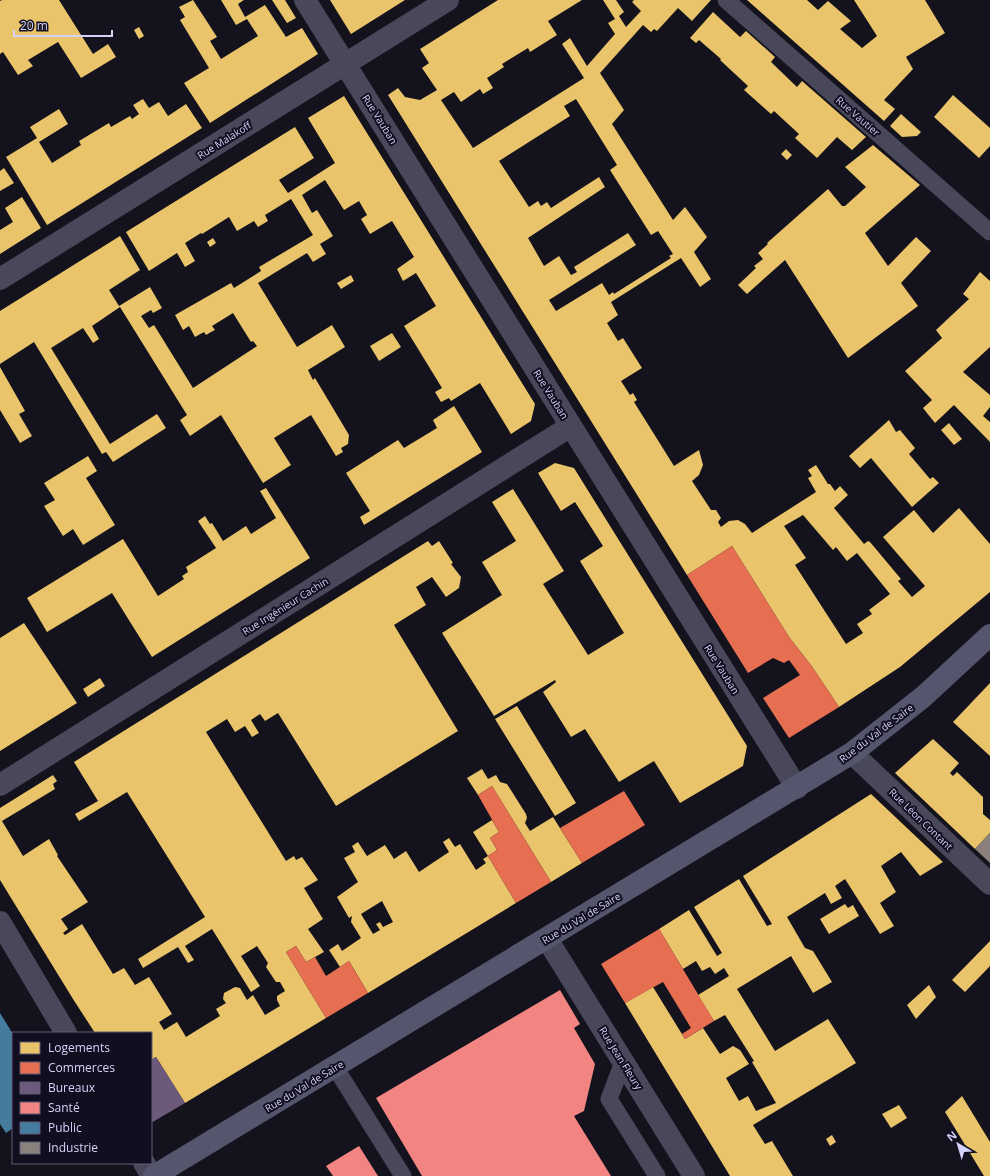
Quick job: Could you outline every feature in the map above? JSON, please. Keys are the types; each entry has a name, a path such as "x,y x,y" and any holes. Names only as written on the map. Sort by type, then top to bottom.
{"main road":[{"name":"Rue du Val de Saire","path":"153,1176 797,788 852,753 923,697 990,635"}],"street":[{"name":"Rue Vauban","path":"305,0 797,788"},
{"name":"Rue Malakoff","path":"0,279 448,0"},
{"name":"Rue Ingénieur Cachin","path":"0,785 571,426"},
{"name":"Rue Léon Contant","path":"852,753 990,884"},
{"path":"0,922 65,1032"},
{"name":"Rue Jean Fleury","path":"547,939 694,1176"},
{"path":"145,1164 153,1176"}],"lane":[{"name":"Rue Vautier","path":"726,0 990,232"},
{"path":"623,1062 609,1099 657,1176"},
{"path":"335,1067 403,1176"}],"building: Logements":[{"path":"59,0 93,54 108,44 116,57 81,78 58,42 28,60 33,66 18,75 3,52 0,54 0,1"},
{"path":"193,0 217,37 210,41 221,59 258,36 247,19 236,25 221,0 244,0 238,4 245,17 265,5 286,37 302,28 318,54 210,123 184,83 209,68 180,20 185,17 179,7"},
{"path":"272,0 285,0 296,18 287,23"},
{"path":"330,0 405,0 351,34"},
{"path":"498,0 582,0 548,21 557,35 530,52 528,48 502,64 504,67 487,78 493,88 483,94 480,89 461,102 454,92 441,100 473,148 584,78 562,44 570,38 587,66 615,34 608,23 615,19 603,0 616,0 624,12 619,16 626,27 641,11 632,2 634,0 711,0 692,21 678,8 657,31 654,29 651,32 643,25 600,73 624,110 612,124 673,220 685,207 707,237 694,252 711,279 700,287 681,258 611,302 618,315 607,323 618,341 623,338 642,368 621,381 630,395 633,393 637,400 634,402 674,466 699,450 703,465 699,475 692,481 711,510 716,510 721,518 718,522 721,527 729,521 738,520 745,524 752,533 816,492 808,478 812,476 808,470 816,465 828,484 830,484 835,491 840,486 848,495 834,508 864,544 868,541 870,542 901,579 898,581 912,597 925,586 883,537 914,510 933,533 959,508 990,544 990,592 900,667 839,707 813,668 789,637 732,546 687,575 388,95 398,88 405,97 420,100 437,90 422,68 429,63 420,49","holes":["576,99 617,165 610,170 651,235 658,231 673,254 669,256 671,258 614,294 613,292 609,295 602,283 556,311 549,300 636,245 628,233 574,267 577,272 571,275 559,256 544,266 528,238 605,187 599,177 551,208 547,202 541,206 538,201 529,207 499,161 570,116 564,106","803,515 833,550 836,547 847,561 857,553 890,594 869,610 872,614 857,624 863,633 846,644 795,565 806,558 784,526"]},
{"path":"747,0 807,0 818,10 828,1 851,21 840,29 862,48 877,36 854,0 925,0 945,33 906,57 913,69 884,100 895,109 884,121"},
{"path":"713,12 740,37 746,31 775,57 771,62 797,87 802,81 866,137 852,150 837,137 817,158 795,138 799,134 774,111 771,114 744,90 748,86 720,60 721,59 699,40 696,43 690,38"},
{"path":"139,27 144,36 139,39 134,30"},
{"path":"953,95 990,128 990,146 979,158 934,117"},
{"path":"344,96 535,404 531,421 511,434 480,383 451,401 449,398 441,402 435,392 442,388 404,326 436,306 416,273 403,281 397,269 414,257 392,221 370,234 361,219 367,215 359,201 344,210 325,180 302,195 312,213 317,210 333,236 320,244 326,254 313,262 307,253 258,283 297,347 332,325 345,347 308,370 313,380 315,378 349,435 348,444 341,448 343,452 336,456 311,415 274,438 291,465 263,483 221,415 190,436 180,420 187,415 120,307 92,326 99,339 93,343 83,328 51,348 110,444 157,414 166,428 113,462 106,452 102,454 34,342 0,364 0,311 120,236 140,270 109,290 119,306 150,287 162,308 153,313 151,310 141,316 149,328 154,325 193,388 257,346 253,341 251,342 233,313 212,326 215,330 206,335 204,332 195,337 189,326 183,330 175,315 231,283 234,288 261,271 259,267 313,235 291,199 265,215 268,221 258,227 254,221 237,231 229,217 185,243 195,261 185,267 177,253 149,271 126,232 295,127 314,158 279,180 288,193 335,163 308,118"},
{"path":"143,99 149,108 159,102 168,116 186,104 202,128 47,225 6,157 37,138 30,127 59,109 68,124 39,142 52,163 81,145 79,141 109,123 111,127 130,116 132,119 139,114 133,105"},
{"path":"901,114 921,132 917,136 902,137 890,126"},
{"path":"873,145 920,185 865,233 888,266 916,237 931,251 901,283 918,306 848,358 785,260 747,294 738,285 756,268 754,266 763,259 758,253 768,244 767,243 828,189 842,206 845,206 866,187 845,167"},
{"path":"786,149 792,155 787,160 781,154"},
{"path":"4,168 14,183 0,191 0,171"},
{"path":"22,197 41,228 0,254 0,230 13,222 5,208"},
{"path":"213,238 216,243 210,247 207,242"},
{"path":"980,272 990,281 990,347 963,372 990,395 990,407 983,416 990,422 990,442 954,405 935,423 923,408 932,400 905,371 942,338 936,330 969,299 963,294"},
{"path":"351,275 354,281 341,289 337,283"},
{"path":"392,333 401,347 379,361 370,346"},
{"path":"0,367 25,411 19,414 32,436 20,443 0,410"},
{"path":"454,406 482,452 364,525 360,517 370,511 346,473 398,440 404,448 437,428 433,420"},
{"path":"889,420 896,432 900,430 915,448 909,454 930,479 933,477 939,483 912,507 871,458 860,468 849,456"},
{"path":"949,423 962,439 954,445 941,430"},
{"path":"88,456 97,471 86,478 115,525 83,545 73,529 63,536 44,506 55,500 44,483"},
{"path":"555,463 574,468 747,746 743,766 680,803 654,761 619,782 585,729 571,737 543,692 556,682 555,680 494,716 442,633 502,595 482,562 516,541 492,502 513,489 564,571 543,584 588,655 624,633 580,561 603,546 575,502 561,511 538,473"},
{"path":"266,488 310,558 152,657 112,593 47,632 27,598 123,539 158,596 184,579 182,576 188,572 186,567 216,548 198,521 205,516 210,524 212,523 223,541 246,526 251,534 276,518 260,491"},
{"path":"428,541 432,546 439,541 453,563 451,564 461,577 459,588 446,597 432,577 416,587 426,605 394,625 458,731 336,806 278,713 265,721 260,714 251,720 259,733 252,737 245,726 235,732 227,719 206,732 286,861 294,856 296,860 302,857 318,880 304,888 323,919 308,929 324,952 306,962 296,946 286,952 326,1018 185,1103 156,1057 152,1059 152,1032 94,1032 73,999 0,880 0,808 53,775 57,781 53,784 55,789 2,821 23,856 49,839 58,855 57,856 88,902 61,919 68,929 63,933 65,935 82,924 113,974 124,968 135,985 149,977 172,1014 159,1022 164,1030 177,1022 186,1037 220,1016 216,1009 226,1003 223,999 224,993 235,987 240,988 247,1000 253,995 265,1015 280,1006 277,996 285,991 280,982 276,982 266,967 268,963 257,946 241,956 260,986 251,992 212,929 185,946 194,960 188,963 178,947 143,968 138,959 205,917 127,792 79,821 75,814 98,801 74,762"},
{"path":"24,623 77,703 0,751 0,638"},
{"path":"100,678 105,686 88,697 83,689"},
{"path":"990,683 990,756 953,722"},
{"path":"517,706 576,803 555,816 495,719"},
{"path":"933,739 959,763 950,773 953,776 957,772 983,797 983,814 990,820 990,833 975,849 895,773"},
{"path":"482,769 488,779 496,775 500,782 507,784 526,814 527,818 525,823 530,831 553,817 582,863 551,882 492,786 478,795 467,778"},
{"path":"871,794 943,862 920,876 901,852 881,866 896,892 880,903 894,926 880,934 845,879 835,886 842,898 831,904 825,893 787,917 805,948 813,951 832,982 813,993 791,956 737,989 775,1051 828,1019 856,1063 753,1125 765,1144 772,1141 793,1176 730,1176 625,1003 653,987 685,1039 703,1028 720,1054 733,1046 740,1050 749,1064 726,1078 739,1101 748,1096 756,1111 776,1103 752,1062 754,1061 725,1015 714,1021 698,995 729,976 724,968 715,974 710,967 702,971 696,961 683,969 659,929 689,910 717,956 722,953 694,907 739,879 767,926 772,924 743,876"},
{"path":"492,820 499,832 490,838 497,850 488,856 473,832"},
{"path":"449,838 455,847 460,844 476,870 486,863 483,859 488,856 516,903 368,993 349,961 340,967 329,950 338,944 342,951 361,938 351,922 352,916 349,918 337,897 358,882 344,858 355,852 352,846 358,842 367,856 385,845 394,859 406,851 419,872 449,852 443,842","holes":["382,901 393,922 383,927 380,922 376,924 380,930 373,934 361,914"]},
{"path":"845,904 848,908 853,905 859,916 829,934 820,919"},
{"path":"990,941 990,966 965,992 952,980"},
{"path":"929,985 936,997 916,1019 907,1005"},
{"path":"962,1096 990,1142 990,1176 984,1176 945,1112"},
{"path":"899,1105 907,1118 891,1128 882,1114"},
{"path":"832,1135 836,1142 830,1146 826,1139"}],"building: Commerces":[{"path":"732,546 789,637 813,668 839,707 789,738 763,698 800,675 789,660 784,663 773,658 748,673 687,575"},
{"path":"492,786 551,882 516,903 488,856 497,850 490,838 499,832 478,795"},
{"path":"624,791 645,825 582,863 560,828"},
{"path":"659,929 714,1021 685,1039 682,1034 691,1028 663,982 625,1003 601,964"},
{"path":"296,946 306,962 315,957 326,976 349,961 368,993 326,1018 286,952"}],"building: Bureaux":[{"path":"156,1057 185,1103 152,1122 152,1059"}],"building: Santé":[{"path":"560,990 580,1024 574,1028 595,1064 584,1111 574,1116 611,1176 422,1176 376,1098"},
{"path":"359,1146 378,1176 333,1176 326,1166"}],"building: Public":[{"path":"0,1013 12,1032 12,1129 6,1133 0,1124"}],"building: Industrie":[{"path":"990,833 990,863 975,849"}]}
